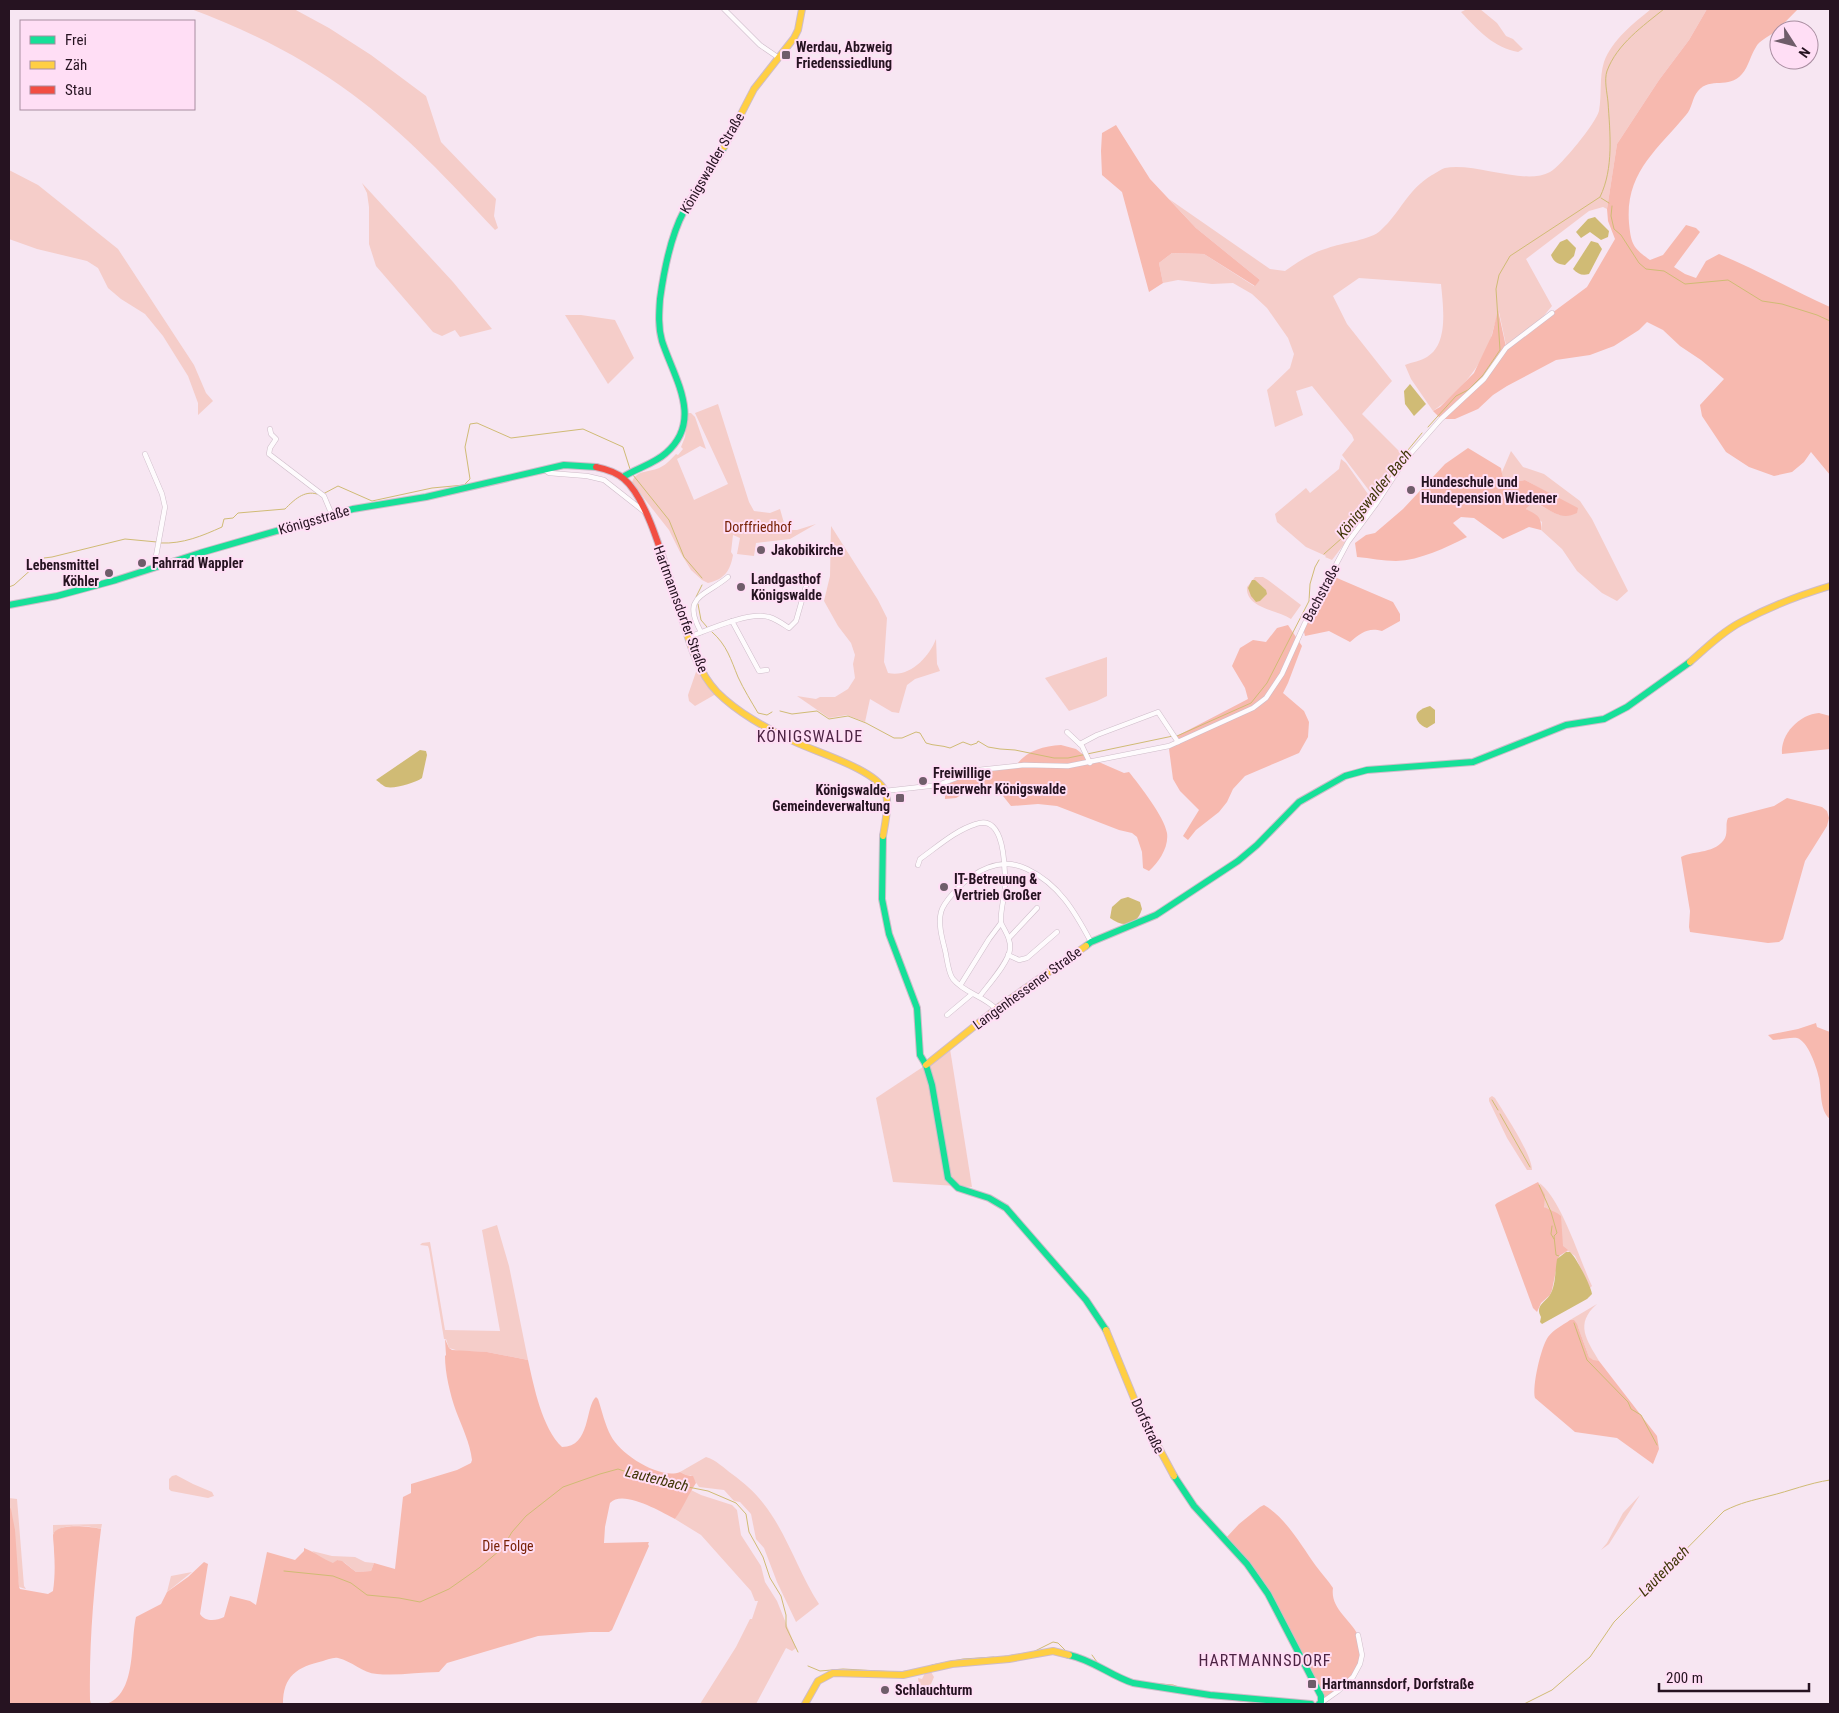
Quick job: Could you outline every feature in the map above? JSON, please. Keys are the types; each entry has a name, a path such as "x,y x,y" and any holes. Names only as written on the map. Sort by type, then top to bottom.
{"street":[{"path":"724,9 760,45 779,58"},
{"name":"Königswalder Straße","path":"625,475 660,460 674,446 682,431 684,400 659,326 661,296 678,226 694,193 720,156 754,90 794,38 798,30 802,9"},
{"name":"Bachstraße","path":"885,791 938,785 978,770 1024,766 1068,766 1169,746 1253,708 1266,698 1282,674 1305,623 1348,542 1404,461 1441,419 1484,379 1506,348 1552,313"},
{"path":"270,429 271,434 276,439 270,448 269,454 322,494 332,515"},
{"path":"145,454 162,494 165,507 154,567"},
{"name":"Königsstraße","path":"9,605 116,580 200,552 353,509 426,497 564,465 597,466 609,468 625,475"},
{"path":"545,470 549,473 588,476 604,480 647,514"},
{"name":"Hartmannsdorfer Straße","path":"625,475 647,514 702,672 715,690 731,705 780,736 871,776 885,791"},
{"path":"701,632 692,612 698,599 728,576"},
{"path":"689,636 732,621 764,616 770,617 789,628 796,621 806,586"},
{"name":"Langenhessener Straße","path":"926,1064 996,1009 1091,942 1163,911 1238,861 1257,845 1299,802 1333,782 1358,772 1377,768 1473,762 1566,725 1604,719 1628,707 1687,665 1717,638 1740,622 1814,590 1830,586"},
{"path":"732,621 759,671 767,670"},
{"path":"1080,744 1158,712 1177,741"},
{"path":"1067,732 1086,752 1090,763"},
{"path":"885,791 887,809 882,846 882,899 889,934 917,1008 920,1055 926,1064"},
{"path":"918,865 920,859 958,833 979,823 992,827 999,834 1005,864 1005,890 1000,915 1001,923 1009,938 1010,948 1008,955 980,996"},
{"path":"996,1009 988,1001 972,994 952,979 940,925 941,913 949,898 975,873 991,866 1005,864 1025,868 1042,878 1054,888 1073,910 1091,942"},
{"path":"1009,938 1037,908"},
{"path":"961,984 1001,923"},
{"path":"1008,955 1019,960 1027,958 1056,932"},
{"path":"947,1015 972,994"},
{"name":"Dorfstraße","path":"926,1064 940,1124 948,1178 958,1188 989,1198 1006,1208 1086,1300 1105,1329 1140,1413 1168,1468 1194,1506 1247,1564 1268,1594 1321,1696 1320,1704"},
{"name":"Dorfstraße","path":"1320,1704 1348,1682 1360,1664 1362,1655 1358,1635"},
{"path":"805,1704 816,1682 826,1675 833,1673 903,1675 952,1664 1009,1659 1054,1651 1084,1658 1133,1683 1207,1694 1276,1699 1311,1704"}],"green space":[{"path":"191,9 294,9 329,28 371,55 426,96 441,142 496,199 494,216 498,228 495,230 390,125 334,81 275,46"},
{"path":"1467,9 1480,9 1497,23 1506,36 1513,39 1523,49 1518,52 1501,47 1480,32 1461,12"},
{"path":"1651,9 1707,9 1689,40 1659,80 1617,144 1607,209 1603,207 1589,211 1526,259 1552,306 1542,318 1506,345 1499,312 1488,345 1477,367 1451,396 1433,411 1411,379 1405,365 1427,357 1439,343 1443,324 1441,284 1359,278 1333,296 1347,324 1392,381 1362,414 1399,451 1403,459 1377,501 1342,455 1354,440 1352,435 1312,386 1296,391 1303,415 1275,427 1267,390 1290,368 1294,354 1288,338 1267,308 1252,294 1233,283 1212,284 1178,280 1163,283 1159,263 1172,253 1204,254 1254,286 1260,280 1196,228 1169,199 1270,269 1285,271 1316,252 1364,239 1377,233 1388,223 1423,181 1443,169 1471,168 1514,175 1540,176 1555,168 1585,134 1599,111 1602,68 1612,46 1624,32"},
{"path":"1707,9 1798,9 1787,20 1769,20 1769,36 1757,45 1744,71 1737,79 1708,84 1698,91 1688,113 1645,163 1632,190 1629,205 1631,236 1636,249 1650,260 1663,255 1686,225 1696,228 1700,232 1674,267 1685,274 1696,278 1706,261 1719,254 1830,307 1830,475 1811,452 1804,462 1792,472 1774,476 1749,467 1726,452 1702,416 1700,405 1724,379 1680,346 1663,330 1647,322 1639,330 1614,346 1590,355 1556,360 1507,386 1493,395 1478,409 1455,419 1441,419 1433,411 1440,407 1474,373 1492,335 1498,310 1506,347 1587,287 1615,239 1608,221 1607,209 1617,144 1659,80 1689,40"},
{"path":"1116,125 1150,179 1196,228 1260,280 1255,286 1204,254 1172,253 1159,263 1163,283 1149,292 1122,192 1102,175 1102,133"},
{"path":"9,170 38,185 118,249 194,365 206,393 213,401 198,415 198,403 188,376 163,336 145,314 121,299 108,288 98,268 87,261 37,249 9,239"},
{"path":"362,183 453,282 492,329 460,337 455,330 442,336 433,332 376,266 369,244 367,193"},
{"path":"565,315 581,315 615,320 634,358 608,384"},
{"name":"Dorffriedhof","path":"718,404 749,502 754,511 770,513 780,509 786,530 797,530 816,524 790,539 756,543 754,556 737,554 740,538 733,535 731,552 733,555 726,574 708,583 691,570 669,530 632,483 636,475 657,469 676,454 678,455 683,449 681,447 685,437 688,413 691,413 695,417 706,449 700,446 677,459 694,500 728,484 695,413"},
{"path":"1468,448 1501,468 1503,479 1514,482 1525,480 1578,508 1577,513 1565,516 1560,515 1533,502 1526,509 1538,516 1541,522 1541,530 1529,527 1503,539 1474,518 1461,517 1453,523 1467,537 1433,553 1396,561 1357,557 1355,543 1366,535 1375,533 1403,509 1445,464"},
{"path":"1511,451 1523,467 1544,474 1580,501 1592,519 1628,591 1617,601 1602,593 1577,571 1562,549 1541,530 1542,522 1526,509 1533,502 1559,515 1556,497 1525,480 1514,482 1502,479 1502,472"},
{"path":"1341,459 1346,463 1375,504 1332,560 1306,547 1277,522 1275,514 1306,488 1310,493 1339,469"},
{"path":"831,526 878,600 887,618 884,662 888,673 904,672 918,665 929,653 936,639 937,664 940,671 915,679 907,685 899,713 892,712 870,699 865,722 847,715 829,718 797,696 816,699 820,697 835,697 848,689 855,678 853,664 855,655 851,643 838,626 824,601 830,576"},
{"path":"1330,575 1393,602 1400,614 1400,621 1382,631 1373,630 1365,632 1350,642 1329,631 1305,636 1303,628"},
{"path":"1255,577 1263,577 1268,580 1301,605 1291,619 1251,600 1247,587"},
{"path":"1288,625 1302,646 1283,693 1304,711 1309,722 1308,737 1299,753 1245,776 1233,789 1227,802 1219,812 1196,830 1188,840 1183,836 1199,810 1180,791 1173,779 1169,749 1177,736 1248,699 1245,688 1232,666 1240,648 1253,640 1266,642 1277,628"},
{"path":"1107,657 1107,696 1069,711 1045,678"},
{"path":"699,671 716,694 695,706 689,701 688,695 696,672"},
{"path":"1819,713 1830,716 1830,749 1782,754 1784,739 1793,726 1805,717"},
{"path":"1061,745 1076,749 1085,756 1124,773 1129,772 1151,801 1165,826 1167,838 1163,854 1149,871 1143,868 1142,852 1137,837 1132,833 1119,830 1057,806 1038,804 1011,806 995,786 968,791 956,798 945,799 945,791 949,784 971,768 990,769 1017,764 1031,752 1048,746"},
{"path":"1787,798 1822,807 1827,811 1829,818 1827,826 1805,861 1783,939 1779,942 1768,943 1690,932 1690,911 1681,857 1711,849 1721,843 1726,835 1728,818 1774,806"},
{"path":"1816,1023 1817,1027 1830,1032 1830,1119 1822,1106 1820,1083 1816,1068 1805,1044 1797,1038 1773,1040 1768,1035"},
{"path":"950,1049 972,1187 893,1182 876,1098"},
{"path":"1492,1096 1523,1144 1532,1170 1527,1170 1507,1138 1489,1101 1489,1098"},
{"path":"1538,1182 1545,1195 1544,1207 1561,1216 1563,1246 1568,1250 1559,1256 1552,1290 1550,1295 1541,1303 1537,1312 1533,1308 1495,1205"},
{"path":"1540,1184 1554,1201 1562,1215 1592,1286 1590,1288 1575,1256 1568,1251 1559,1256 1546,1209 1543,1205"},
{"path":"497,1225 509,1266 528,1360 487,1352 459,1351 449,1348 446,1339 444,1339 429,1249 428,1246 420,1245 430,1242 445,1330 500,1331 482,1230"},
{"path":"1597,1304 1590,1311 1584,1325 1587,1339 1599,1361 1593,1361 1589,1357 1578,1327 1570,1320"},
{"path":"1570,1320 1574,1320 1577,1324 1589,1357 1599,1361 1657,1436 1659,1449 1653,1464 1617,1438 1575,1432 1535,1398 1536,1376 1545,1342 1553,1332"},
{"name":"Die Folge","path":"445,1339 452,1350 487,1352 528,1360 544,1418 555,1439 562,1447 571,1445 583,1434 590,1409 596,1397 611,1436 623,1450 641,1464 652,1469 662,1472 680,1472 693,1476 696,1483 675,1519 633,1500 616,1499 610,1503 604,1543 649,1542 649,1546 612,1630 609,1632 538,1636 447,1663 439,1672 377,1674 367,1672 338,1658 332,1658 306,1666 293,1674 286,1686 283,1704 106,1704 116,1698 123,1690 128,1679 136,1617 161,1604 167,1592 188,1577 204,1562 208,1564 200,1614 202,1617 211,1620 224,1617 230,1596 250,1601 256,1605 267,1552 295,1560 304,1551 304,1548 333,1563 337,1560 342,1561 356,1572 371,1571 374,1563 395,1569 403,1497 411,1493 411,1484 457,1470 471,1463 472,1460 468,1441 448,1384 445,1363"},
{"path":"706,1457 720,1464 752,1491 763,1503 779,1527 819,1604 796,1622 777,1582 764,1548 756,1539 751,1514 740,1502 734,1501 724,1490 699,1487 691,1475 680,1472"},
{"path":"176,1475 212,1492 214,1496 208,1498 171,1491 169,1489 169,1479"},
{"path":"691,1490 732,1505 737,1510 741,1535 761,1566 765,1582 777,1601 796,1648 792,1651 786,1648 756,1704 700,1704 736,1647 750,1619 752,1619 758,1601 755,1601 751,1591 701,1535 675,1519"},
{"path":"1640,1495 1609,1544 1601,1550 1607,1543 1623,1513"},
{"path":"9,1498 17,1499 24,1586 26,1589 19,1587"},
{"path":"1264,1505 1286,1524 1331,1585 1337,1607 1355,1629 1359,1638 1361,1655 1356,1671 1338,1690 1323,1699 1275,1606 1225,1539 1239,1524"},
{"path":"9,1506 15,1530 20,1589 48,1594 53,1591 55,1566 53,1535 60,1528 75,1526 101,1529 91,1635 91,1704 9,1704"},
{"path":"102,1524 101,1529 69,1526 57,1530 53,1534 53,1525"},
{"path":"312,1551 332,1556 355,1557 365,1562 374,1563 371,1571 356,1572 345,1563 337,1560 333,1564 319,1558"},
{"path":"192,1572 167,1592 171,1576"},
{"path":"931,1672 934,1677 931,1684 924,1687 919,1685 918,1678 922,1679 925,1673"}],"shaded area":[{"path":"1595,217 1609,231 1608,237 1601,240 1590,232 1581,238 1576,232 1588,219"},
{"path":"1567,239 1576,248 1574,256 1565,265 1556,262 1551,255 1560,242"},
{"path":"1591,241 1598,243 1602,249 1589,274 1580,274 1573,269"},
{"path":"1410,384 1426,404 1414,416 1405,404 1404,391"},
{"path":"1252,580 1255,580 1266,590 1267,594 1260,601 1256,602 1251,596 1248,588"},
{"path":"1430,706 1435,710 1435,723 1427,728 1420,724 1416,717 1419,711"},
{"path":"420,750 426,751 427,755 422,778 415,782 394,787 385,786 376,780"},
{"path":"1128,897 1140,902 1142,909 1137,919 1129,924 1125,924 1110,918 1112,907 1121,899"},
{"path":"1566,1252 1570,1252 1576,1260 1592,1294 1587,1299 1542,1324 1540,1322 1539,1309 1553,1289 1557,1259"}],"waterway":[{"name":"Königswalder Bach","path":"1428,427 1456,396 1468,390 1483,375 1500,350 1496,289 1499,275 1510,256 1600,197 1607,174 1610,150 1607,71 1611,61 1624,44 1664,9"},
{"path":"1601,198 1609,203"},
{"path":"1612,206 1611,216 1614,229 1621,235 1639,263 1646,269 1664,271 1685,284 1728,280 1762,301 1782,304 1830,321"},
{"name":"Königswalder Bach","path":"323,494 338,486 372,501 432,488 464,485 470,479 465,447 470,424 477,423 511,438 583,429 623,447 630,469"},
{"name":"Königswalder Bach","path":"1324,554 1342,538 1349,525 1385,486 1403,456 1422,433"},
{"name":"Königswalder Bach","path":"633,475 669,520 684,557 702,578"},
{"name":"Königswalder Bach","path":"161,543 192,539 222,527 224,519 233,518 238,513 285,509 296,499 308,493 317,494"},
{"name":"Königswalder Bach","path":"9,587 14,585 44,558 125,539 157,542"},
{"name":"Königswalder Bach","path":"1177,736 1251,703 1267,683 1309,601 1310,584 1319,560"},
{"name":"Königswalder Bach","path":"696,597 702,585"},
{"name":"Königswalder Bach","path":"698,604 701,620 707,627"},
{"name":"Königswalder Bach","path":"712,632 725,647 740,682 758,713 767,715 772,712"},
{"name":"Königswalder Bach","path":"780,711 792,714 817,711 829,719 848,716 894,738 902,738 916,732 920,733 926,743 950,748 963,742 971,745 978,741 988,747 1054,758 1068,758 1173,736"},
{"path":"1492,1100 1498,1110"},
{"path":"1500,1114 1530,1167"},
{"path":"1539,1185 1551,1212 1557,1233 1554,1236 1556,1255 1559,1256"},
{"path":"1552,1226 1551,1234 1554,1239"},
{"path":"1574,1323 1587,1360 1628,1402 1631,1409 1641,1415 1657,1445"},
{"name":"Lauterbach","path":"284,1571 333,1576 351,1583 367,1595 420,1602 449,1589 479,1568 499,1551 526,1516 563,1487 618,1469 648,1479 708,1491 736,1503 746,1514 749,1532 763,1557 770,1578 781,1596 786,1615 786,1627 798,1652"},
{"name":"Lauterbach","path":"1524,1704 1552,1690 1590,1657 1614,1622 1724,1511 1746,1502 1830,1480"},
{"name":"Lauterbach","path":"1033,1652 1053,1642 1058,1643 1066,1651"},
{"name":"Lauterbach","path":"1001,1657 1026,1653"},
{"name":"Lauterbach","path":"1092,1655 1097,1662"},
{"name":"Lauterbach","path":"932,1665 963,1659 994,1657"},
{"name":"Lauterbach","path":"808,1666 820,1671 843,1669 908,1671"},
{"name":"Lauterbach","path":"1149,1683 1173,1685 1184,1689"},
{"name":"Lauterbach","path":"1205,1697 1270,1704"}],"traffic: fast":[{"path":"623,477 666,453 677,440 683,427 685,413 683,398 660,331 660,299 668,254 679,221 688,203 715,164 724,147"},
{"path":"9,605 57,596 116,580 200,553 353,509 426,497 564,465 596,467"},
{"path":"1086,946 1091,942 1156,915 1238,861 1257,845 1299,802 1345,776 1367,770 1473,762 1566,725 1604,719 1627,707 1690,662"},
{"path":"883,836 882,899 889,934 917,1008 920,1055 926,1065 932,1085 948,1178 958,1188 989,1198 1006,1208 1086,1300 1106,1330"},
{"path":"1174,1476 1194,1506 1247,1564 1268,1594 1321,1696 1319,1704"},
{"path":"1069,1655 1086,1660 1133,1683 1210,1695 1311,1704"}],"traffic: slow":[{"path":"724,147 754,89 794,38 798,30 802,9"},
{"path":"1690,662 1721,635 1741,622 1762,611 1830,586"},
{"path":"677,602 702,672 725,700 773,731 857,768 870,775 879,783 885,791 887,801 883,836"},
{"path":"926,1065 996,1009 1086,946"},
{"path":"1106,1330 1140,1413 1174,1476"},
{"path":"805,1704 818,1681 833,1673 903,1675 952,1664 1009,1659 1053,1651 1069,1655"}],"traffic: jam":[{"path":"596,467 611,471 624,479 633,489 656,536 677,602"}],"place":[{"name":"Werdau, Abzweig Friedenssiedlung","path":"786,55"},
{"name":"Hundeschule und Hundepension Wiedener","path":"1411,490"},
{"name":"Jakobikirche","path":"761,550"},
{"name":"Fahrrad Wappler","path":"142,563"},
{"name":"Lebensmittel Köhler","path":"109,573"},
{"name":"Landgasthof Königswalde","path":"741,587"},
{"name":"Freiwillige Feuerwehr Königswalde","path":"923,781"},
{"name":"Königswalde, Gemeindeverwaltung","path":"900,798"},
{"name":"IT-Betreuung & Vertrieb Großer","path":"944,887"},
{"name":"Hartmannsdorf, Dorfstraße","path":"1312,1684"},
{"name":"Schlauchturm","path":"885,1690"}],"district":[{"name":"KÖNIGSWALDE","path":"810,736"},
{"name":"HARTMANNSDORF","path":"1265,1660"}]}
